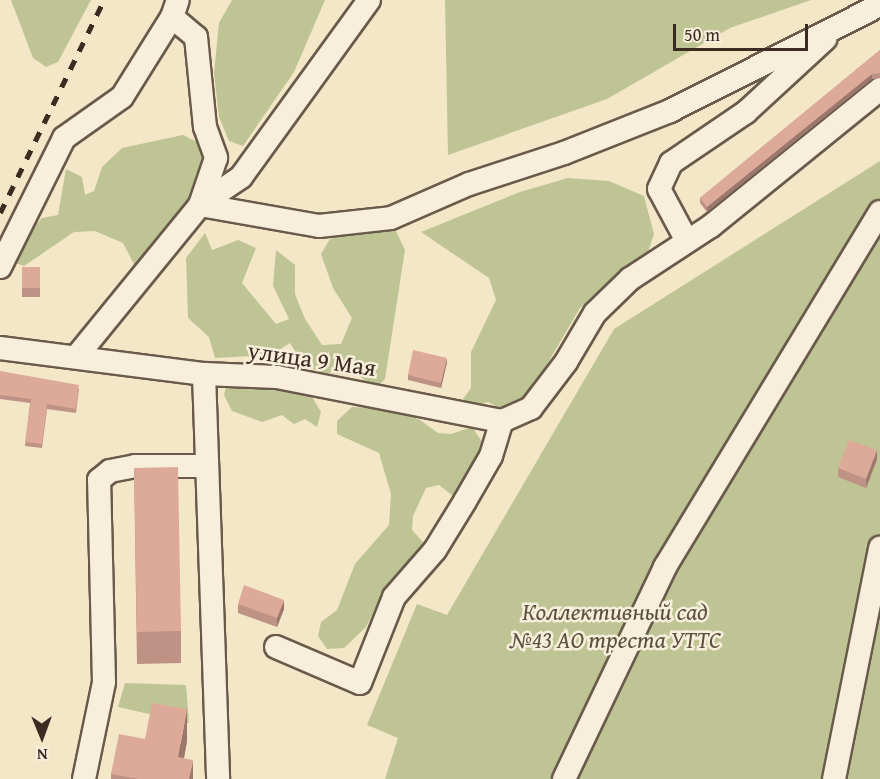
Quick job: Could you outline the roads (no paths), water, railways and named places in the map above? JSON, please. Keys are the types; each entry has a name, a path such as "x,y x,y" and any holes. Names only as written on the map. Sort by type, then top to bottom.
{"street":[{"path":"77,356 200,205 241,177 369,0"},
{"path":"200,205 319,226 391,218 469,184 564,153 670,111 880,5"},
{"path":"0,267 64,138 122,97 175,8 196,37 205,127 216,158 200,205"},
{"path":"687,241 659,189 671,163 746,112 802,64 836,28"},
{"path":"276,647 360,683 394,597 435,550 491,456 502,421 531,408 566,362 595,313 630,279 711,226 880,89"},
{"path":"564,779 664,567 880,212"},
{"name":"улица 9 Мая","path":"0,348 204,374 277,376 502,421"},
{"path":"204,374 218,779"},
{"path":"84,779 104,682 99,480 110,471 135,466 206,466"},
{"path":"834,779 880,548"}],"railway":[{"path":"0,213 104,0"}],"park label":[{"name":"Коллективный сад №43 АО треста УТТС","path":"615,626"}]}
